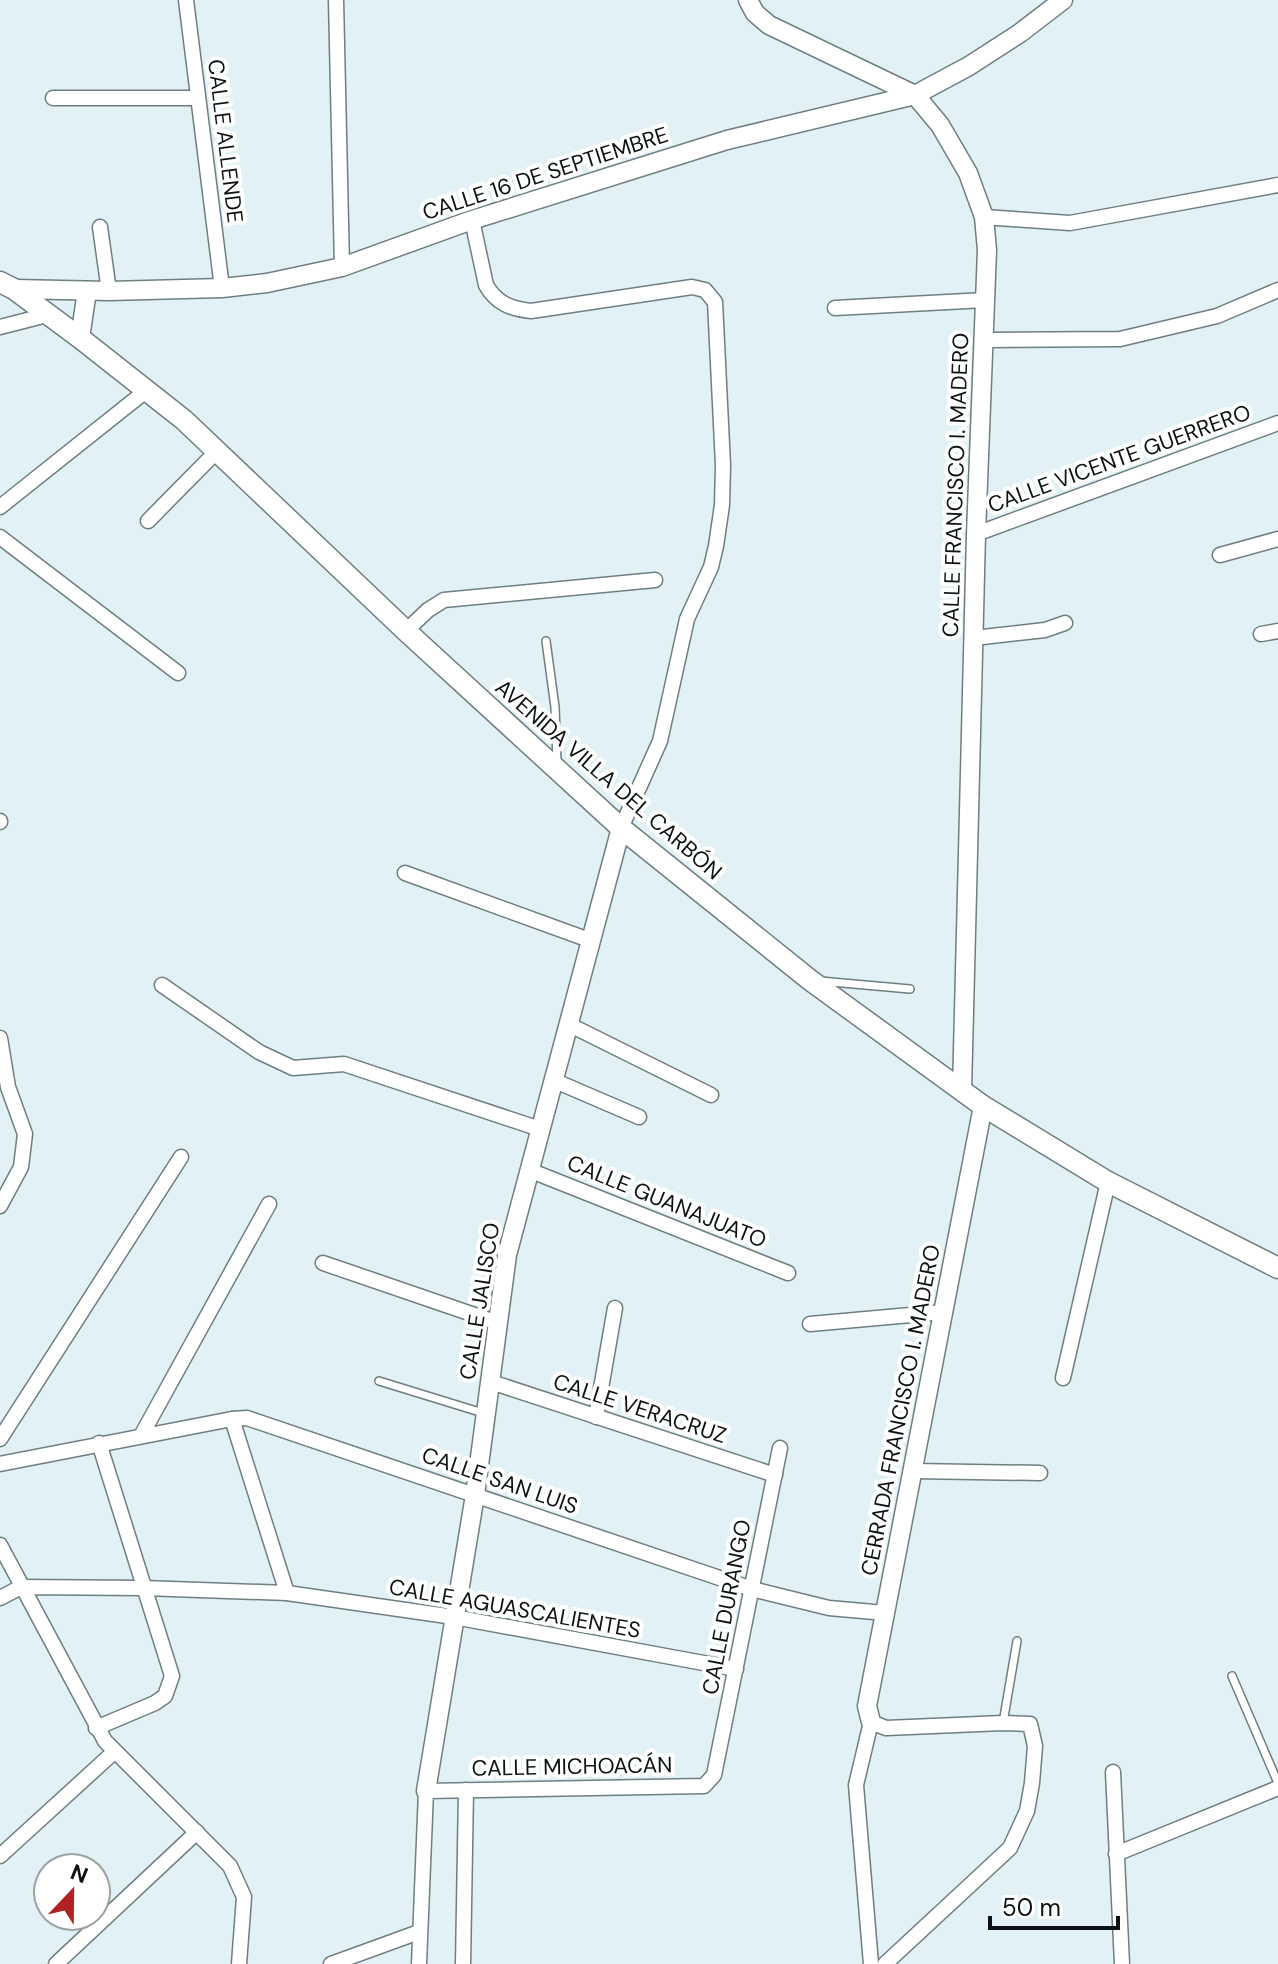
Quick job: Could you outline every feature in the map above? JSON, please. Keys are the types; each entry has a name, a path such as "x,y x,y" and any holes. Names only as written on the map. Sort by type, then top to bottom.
{"main road":[{"name":"AVENIDA VILLA DEL CARBÓN","path":"7,286 80,338 184,420 406,631 621,828 810,980 983,1106 1108,1182 1278,1268"}],"street":[{"name":"CALLE ALLENDE","path":"186,0 222,288"},
{"path":"336,0 342,267"},
{"name":"CALLE FRANCISCO I. MADERO","path":"748,0 755,13 769,25 915,95 940,125 960,158 984,217 987,250 976,534 962,1091"},
{"name":"CALLE 16 DE SEPTIEMBRE","path":"7,286 87,291 222,288 282,281 342,267 472,220 727,140 915,95 995,49 1063,0"},
{"path":"53,98 198,98"},
{"path":"984,217 1070,223 1278,185"},
{"path":"472,220 486,285 491,294 508,307 531,311 692,287 710,293 715,302 723,465 722,505 711,567 687,619 660,741 621,828"},
{"path":"100,227 109,291"},
{"path":"983,340 1120,339 1141,336 1217,316 1278,290"},
{"path":"80,338 87,291"},
{"path":"835,308 985,300"},
{"path":"0,327 47,315"},
{"path":"0,507 147,390"},
{"name":"CALLE VICENTE GUERRERO","path":"976,534 1278,423"},
{"path":"148,521 216,452"},
{"path":"0,537 178,673"},
{"path":"1220,555 1278,539"},
{"path":"406,631 444,600 655,580"},
{"path":"974,638 1045,630 1065,623"},
{"path":"1261,634 1278,631"},
{"name":"CALLE JALISCO","path":"426,1791 475,1495 507,1255 621,828"},
{"path":"405,873 592,941"},
{"path":"162,985 259,1052 293,1068 344,1064 540,1129"},
{"path":"570,1025 711,1095"},
{"path":"0,1038 8,1087 25,1134 21,1167 0,1206"},
{"path":"553,1080 639,1117"},
{"name":"CERRADA FRANCISCO I. MADERO","path":"871,1722 867,1706 983,1106"},
{"path":"0,1439 181,1157"},
{"name":"CALLE GUANAJUATO","path":"529,1170 788,1273"},
{"path":"1063,1378 1108,1182"},
{"path":"141,1436 269,1204"},
{"path":"323,1263 498,1323"},
{"path":"596,1417 615,1308"},
{"path":"810,1324 944,1312"},
{"name":"CALLE VERACRUZ","path":"491,1382 775,1475"},
{"name":"CALLE SAN LUIS","path":"232,1419 247,1418 752,1589 829,1608 885,1613"},
{"path":"0,1464 232,1419 287,1593"},
{"path":"96,1728 155,1703 165,1696 172,1676 99,1443"},
{"name":"CALLE DURANGO","path":"714,1775 780,1448"},
{"path":"913,1471 1040,1473"},
{"path":"0,1545 96,1728 114,1752 230,1866 244,1897 239,1964"},
{"path":"1,1595 21,1587"},
{"name":"CALLE AGUASCALIENTES","path":"21,1587 287,1593 454,1617 736,1669"},
{"path":"871,1964 856,1785 871,1722 886,1728 1028,1723 1034,1732 1035,1746 1032,1783 1027,1811 1010,1848 885,1964"},
{"path":"0,1856 114,1752"},
{"path":"1113,1772 1122,1964"},
{"name":"CALLE MICHOACÁN","path":"426,1791 704,1786 714,1775"},
{"path":"1116,1854 1278,1785"},
{"path":"463,1964 466,1790"},
{"path":"419,1964 426,1791"},
{"path":"56,1964 197,1832"},
{"path":"331,1964 419,1932"}],"lane":[{"path":"546,641 555,707 557,768"},
{"path":"810,980 910,989"},
{"path":"379,1381 485,1414"},
{"path":"1003,1723 1017,1641"},
{"path":"1232,1676 1278,1785"}]}
